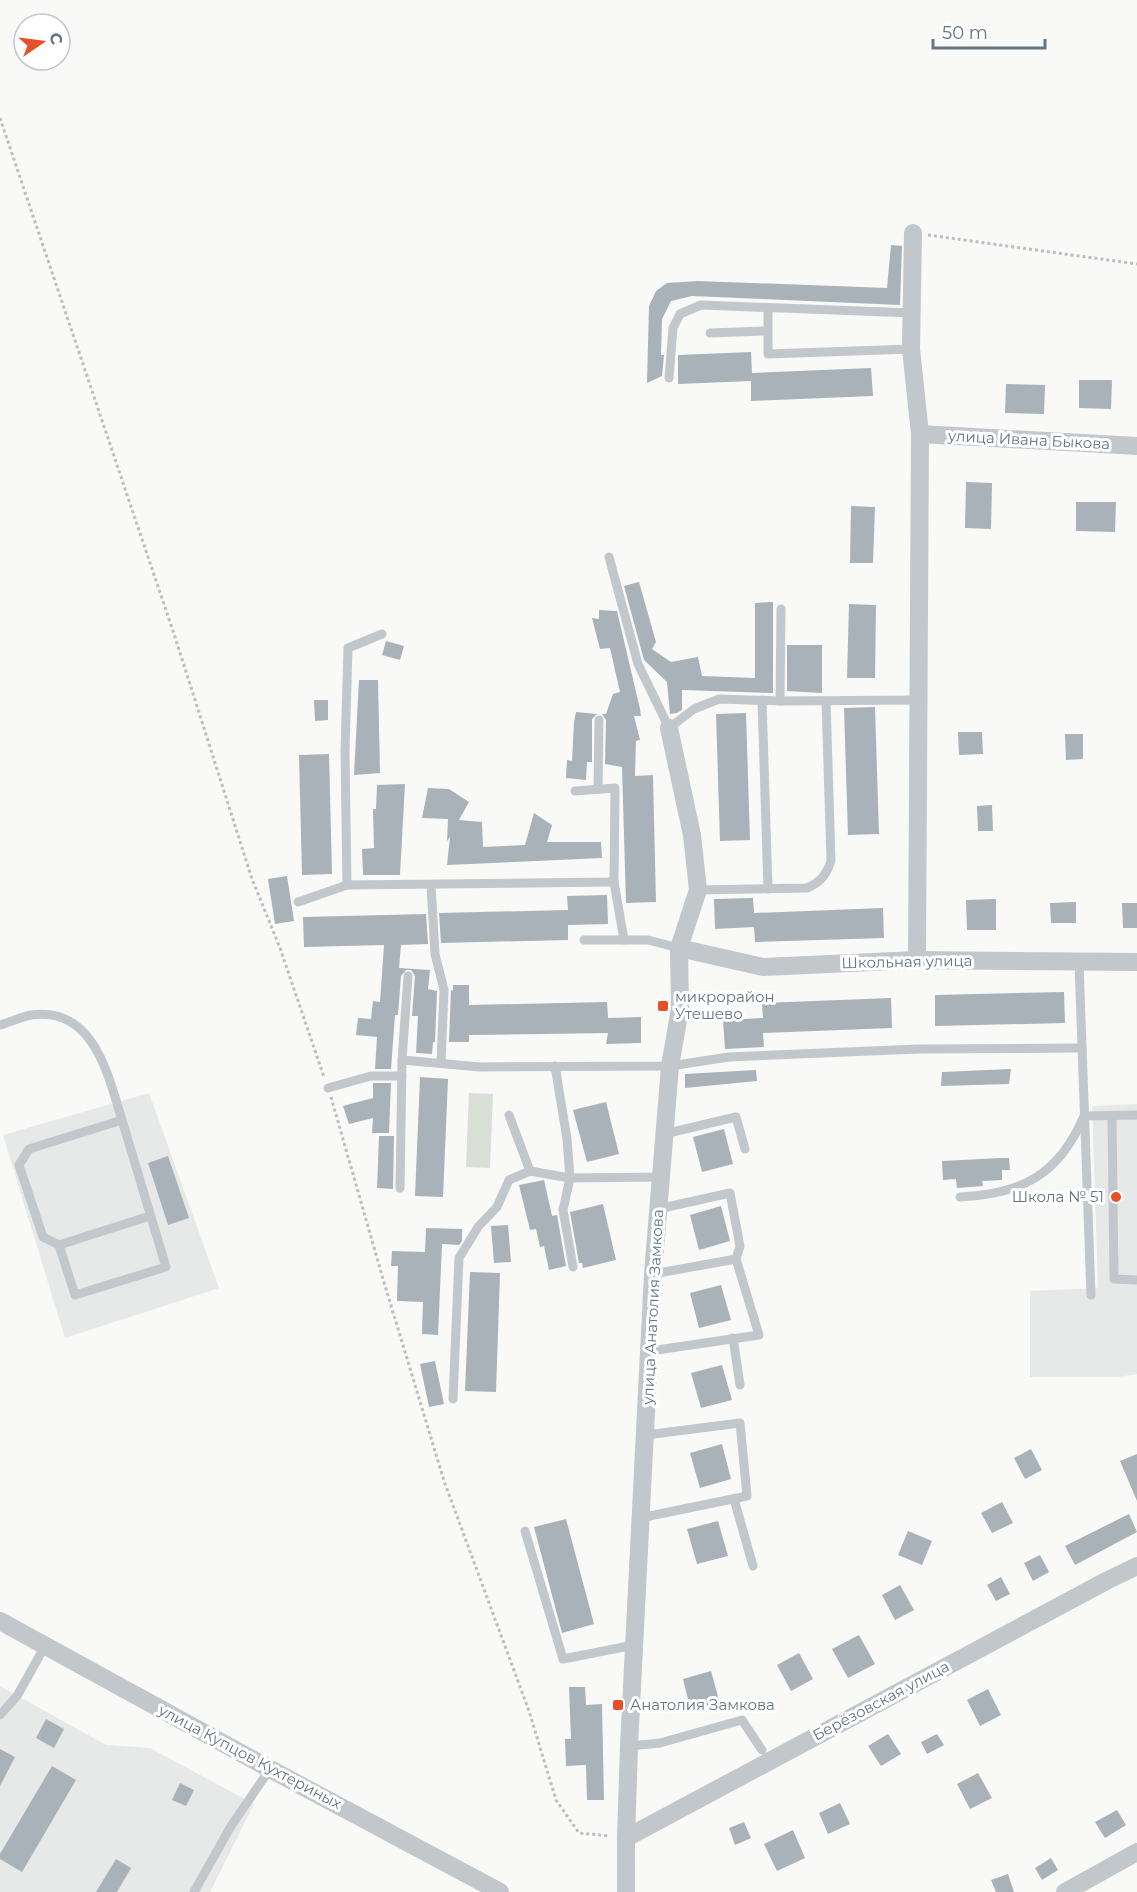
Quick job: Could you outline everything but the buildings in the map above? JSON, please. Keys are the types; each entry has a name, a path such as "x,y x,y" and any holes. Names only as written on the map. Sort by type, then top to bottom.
{"street":[{"path":"913,233 912,349 920,434 917,960"},
{"name":"улица Ивана Быкова","path":"920,434 1137,446"},
{"name":"улица Анатолия Замкова","path":"626,1892 629,1746 653,1274 670,1066 680,1009 679,948 698,890 692,835 669,728"},
{"name":"Школьная улица","path":"679,948 763,967 917,960 1137,962"},
{"name":"Берёзовская улица","path":"626,1838 1137,1566"},
{"name":"улица Купцов Кухтериных","path":"0,1621 500,1892"},
{"path":"1065,1892 1137,1852"}],"lane":[{"path":"669,378 673,328 680,314 701,305 912,313"},
{"path":"768,308 768,354 912,349"},
{"path":"710,333 767,331"},
{"path":"609,557 638,664 669,728 694,709 719,699 918,700"},
{"path":"780,701 781,609"},
{"path":"347,885 345,752 348,648 382,634"},
{"path":"762,700 768,889"},
{"path":"698,890 807,888 818,884 827,873 831,861 826,700"},
{"path":"597,789 599,720"},
{"path":"575,791 615,788 614,882 624,940"},
{"path":"298,902 347,885 614,882"},
{"path":"430,885 435,954 444,990 441,1063"},
{"path":"584,940 648,940 679,948"},
{"path":"1079,963 1091,1294"},
{"path":"400,1188 402,1060 408,976"},
{"path":"0,1025 32,1015 58,1016 83,1030 100,1054 166,1267 75,1295 59,1245"},
{"path":"402,1060 480,1067 670,1066 729,1057 918,1049 1082,1048"},
{"path":"555,1066 567,1139 570,1178 563,1210 573,1267"},
{"path":"328,1088 371,1076 402,1076"},
{"path":"509,1115 530,1171"},
{"path":"1084,1116 1137,1115"},
{"path":"960,1197 1006,1192 1030,1182 1056,1162 1075,1137 1084,1116"},
{"path":"1112,1116 1114,1280 1137,1280"},
{"path":"664,1134 736,1117 745,1149"},
{"path":"122,1120 29,1149 19,1165 43,1237 59,1245 150,1216"},
{"path":"453,1399 459,1258 478,1227 497,1207 509,1180 530,1171 570,1178 661,1177"},
{"path":"650,1351 759,1335 736,1259 740,1246 730,1193 658,1209"},
{"path":"653,1274 736,1259"},
{"path":"733,1338 740,1385"},
{"path":"640,1518 747,1496 740,1424 646,1435"},
{"path":"734,1499 753,1566"},
{"path":"525,1531 563,1659 634,1645"},
{"path":"0,1715 17,1696 45,1646"},
{"path":"629,1746 660,1743 742,1720 762,1750"},
{"path":"194,1892 231,1826 270,1769"}],"path":[{"path":"0,118 174,634 252,879 280,948 328,1088 444,1481 492,1606 529,1712 556,1800 579,1833 626,1838"},
{"path":"913,233 1137,264"}],"shaded area":[{"path":"149,1093 219,1288 65,1338 3,1135"},
{"path":"469,1093 493,1094 490,1168 466,1167"},
{"name":"Школа № 51","path":"1137,1104 1137,1374 1118,1377 1030,1377 1030,1291 1098,1288 1092,1106"},
{"path":"0,1686 106,1745 150,1748 254,1804 210,1892 0,1892"}],"place":[{"name":"микрорайон Утешево","path":"663,1006"},
{"name":"Школа № 51","path":"1116,1197"},
{"name":"Анатолия Замкова","path":"618,1705"}]}
